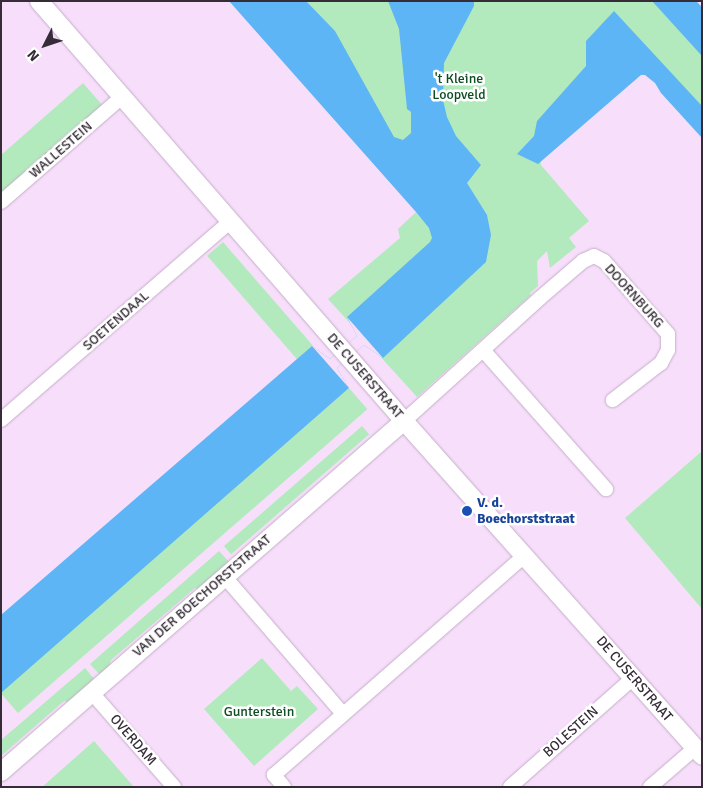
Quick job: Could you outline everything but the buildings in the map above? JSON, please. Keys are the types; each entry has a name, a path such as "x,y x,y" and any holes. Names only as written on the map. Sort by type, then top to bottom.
{"street":[{"name":"DE CUSERSTRAAT","path":"39,1 404,421 698,752 650,787"},
{"name":"WALLESTEIN","path":"1,202 122,97"},
{"name":"SOETENDAAL","path":"1,420 231,222"},
{"name":"DOORNBURG","path":"404,421 583,261 594,256 604,261 668,334 668,350 661,363 613,400"},
{"path":"483,350 606,489"},
{"name":"VAN DER BOECHORSTSTRAAT","path":"1,772 404,421"},
{"path":"284,787 274,775 525,555"},
{"path":"224,576 344,714"},
{"name":"BOLESTEIN","path":"510,787 633,678"},
{"name":"OVERDAM","path":"92,693 174,787"}],"green space":[{"name":"'t Kleine Loopveld","path":"285,1 663,1 702,43 702,116 626,33 537,121 541,165 589,221 569,238 576,247 550,268 547,251 537,261 538,286 530,293 531,295 417,397 328,299 400,238 398,229 416,212 421,219"},
{"path":"83,83 104,107 1,201 1,155"},
{"path":"223,242 313,345 297,359 207,256"},
{"path":"349,388 367,409 18,713 1,693 1,691"},
{"path":"362,426 369,434 231,554 224,546"},
{"path":"702,451 702,609 625,518"},
{"path":"219,551 231,564 201,589 195,588 111,660 109,667 101,676 90,664"},
{"name":"Gunterstein","path":"262,658 291,691 297,686 318,709 254,766 204,709"},
{"path":"85,668 95,680 71,703 64,701 1,756 1,740"},
{"path":"94,741 134,787 42,787"}],"water":[{"path":"229,1 306,1 335,31 394,137 403,140 411,133 411,112 407,109 399,29 388,1 474,1 474,6 444,63 443,100 447,117 456,136 481,165 467,183 487,215 491,235 486,262 383,358 364,345 337,368 349,388 1,693 1,615 312,346 330,359 357,336 347,317 430,242 432,238 429,228 416,212"},
{"path":"652,1 696,1 702,7 702,56"},
{"path":"614,11 702,106 702,138 661,93 655,83 645,75 641,75 538,164 517,154 534,136 537,121 586,66 586,41"}],"pier":[{"path":"347,317 383,358 364,345 337,368 349,388 312,346 330,359 357,336"}],"place":[{"name":"V. d. Boechorststraat","path":"467,511"}]}
